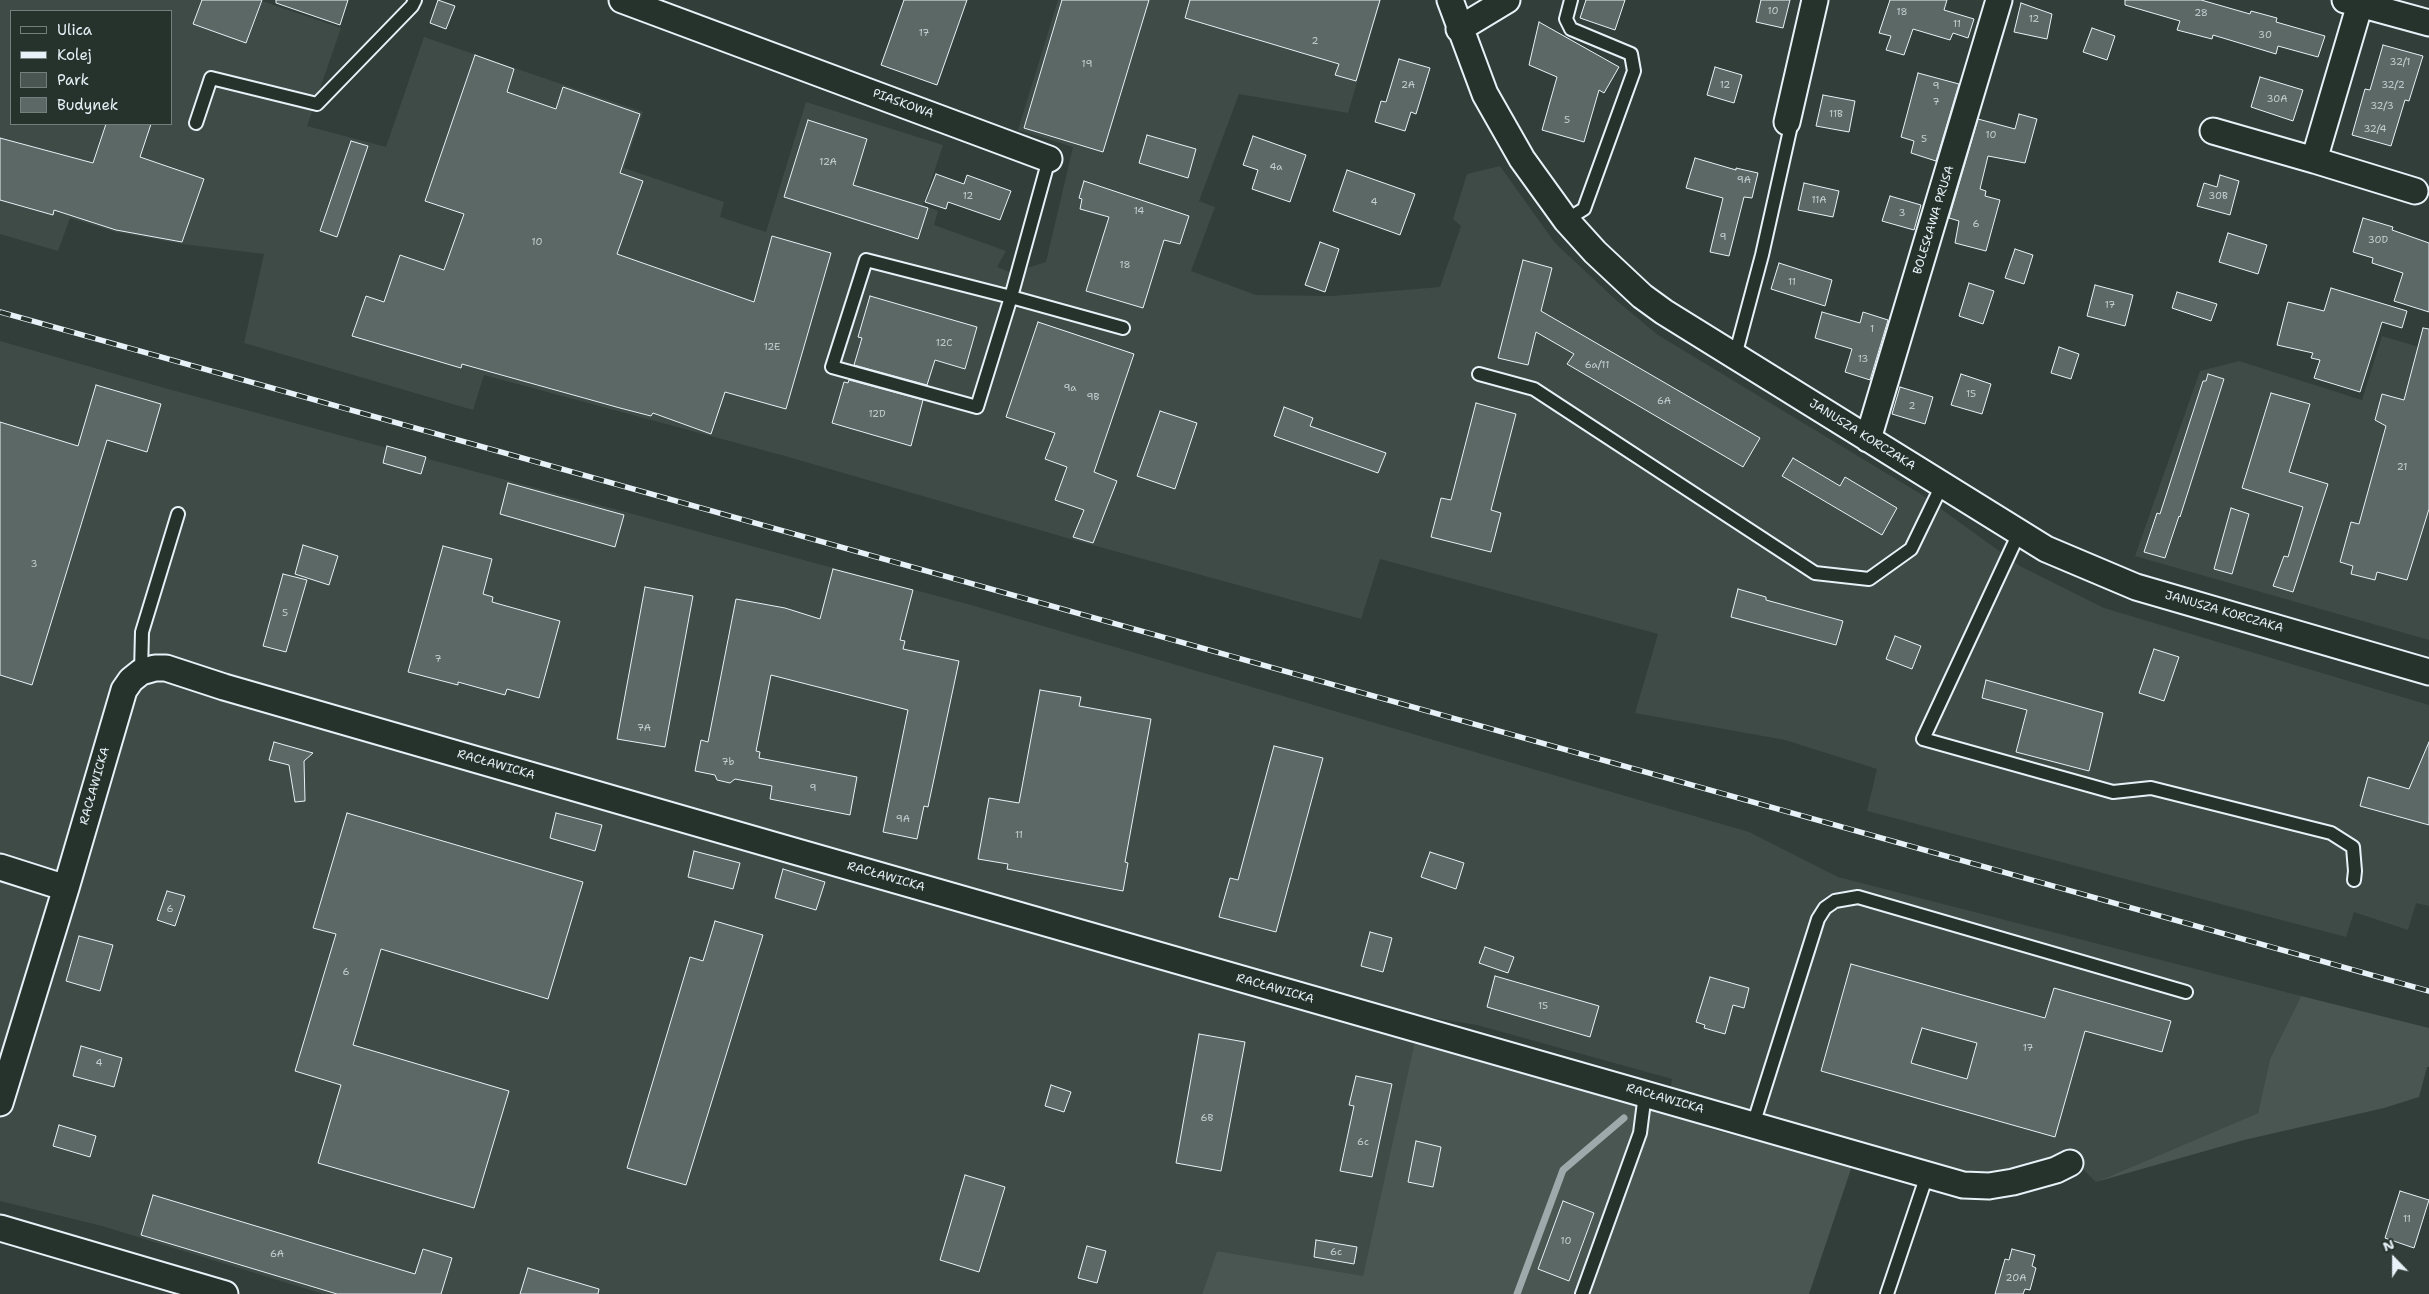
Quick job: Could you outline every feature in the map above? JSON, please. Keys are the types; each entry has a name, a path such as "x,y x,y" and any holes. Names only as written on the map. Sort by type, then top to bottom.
{"street":[{"name":"PIASKOWA","path":"622,0 1049,159"},
{"name":"JANUSZA KORCZAKA","path":"1450,0 1459,29 1485,94 1522,159 1566,220 1595,252 1642,296 2019,533 2055,553 2136,587 2429,672"},
{"path":"1459,29 1507,0"},
{"path":"1787,122 1815,0"},
{"name":"BOLESŁAWA PRUSA","path":"1868,439 1999,0"},
{"path":"2314,160 2353,2 2429,23"},
{"path":"2213,131 2414,191"},
{"name":"RACŁAWICKA","path":"0,1103 124,690 131,680 141,672 155,668 166,668 224,687 644,808 1963,1185 1989,1186 2056,1170 2070,1163"},
{"path":"0,867 66,888"},
{"path":"0,1228 225,1294"}],"lane":[{"path":"196,122 211,78 317,104 412,6 414,0"},
{"path":"1566,220 1584,209 1634,70 1631,54 1571,29 1566,19 1571,0"},
{"path":"1735,356 1764,245 1790,130 1787,122"},
{"name":"PIASKOWA","path":"1049,159 1011,297 978,407 832,367 866,260 1011,297 1123,328"},
{"path":"1479,374 1534,389 1815,573 1870,579 1911,549 1942,485"},
{"path":"141,672 142,632 178,514"},
{"path":"2019,533 1923,739 2113,792 2151,788 2332,833 2353,847 2356,871 2354,880"},
{"path":"1753,1124 1818,919 1825,908 1835,901 1858,897 2186,992"},
{"path":"1582,1294 1640,1133 1645,1094"},
{"path":"1887,1294 1927,1175"}],"shaded area":[{"path":"0,0 259,0 341,28 307,126 386,147 424,37 643,112 624,168 724,202 720,217 766,232 806,102 943,145 923,205 938,211 934,225 1006,251 997,267 1012,273 1046,262 1073,147 1018,130 1058,0 1381,0 1348,113 1239,94 1199,201 1215,207 1191,271 1256,295 1332,296 1440,287 1461,226 1453,219 1467,174 1500,166 1555,243 1617,301 1658,335 1919,493 2020,566 2104,608 2429,705 2429,906 2416,903 2408,930 2354,912 2346,937 1867,811 1877,769 1785,740 1635,713 1658,634 1380,559 1361,619 1067,538 785,456 484,375 473,410 244,343 264,254 182,244 116,232 70,218 58,251 0,234"},
{"path":"2382,336 2429,350 2429,640 2135,556 2200,371 2239,361 2362,400"},
{"path":"0,341 168,389 971,605 1749,832 1838,877 2301,996 2270,1059 2258,1113 2096,1182 2083,1169 2060,1159 1993,1175 1970,1176 1670,1090 1672,1079 1477,1025 1421,1016 1363,1277 1217,1251 1202,1294 323,1294 102,1226 0,1201"}],"green space":[{"path":"2301,996 2429,1028 2429,1067 2427,1067 2419,1097 2384,1108 2244,1140 2096,1182 2258,1113 2270,1059"},
{"path":"1415,1041 1616,1096 1718,1131 1852,1166 1809,1294 1202,1294 1217,1251 1363,1276"}],"building":[{"path":"202,0 262,0 246,43 193,24"},
{"path":"276,0 348,0 340,25 276,3"},
{"path":"438,0 455,6 446,29 430,23"},
{"path":"904,0 967,0 937,85 881,65"},
{"path":"1062,0 1149,0 1103,152 1024,128"},
{"path":"1190,0 1380,0 1356,81 1335,75 1339,64 1185,18"},
{"path":"1586,0 1625,0 1615,30 1580,18"},
{"path":"1761,0 1790,0 1783,28 1756,22"},
{"path":"1890,0 1947,0 1944,10 1974,19 1968,38 1953,33 1950,40 1913,29 1904,55 1886,50 1891,36 1879,33"},
{"path":"2125,0 2201,0 2250,14 2251,11 2277,18 2276,22 2325,36 2318,57 2278,46 2276,54 2213,35 2212,39 2177,30 2180,21 2125,5"},
{"path":"2021,3 2052,14 2047,39 2014,32"},
{"path":"1539,22 1619,67 1604,93 1599,90 1584,142 1542,130 1557,77 1529,65"},
{"path":"2092,28 2115,36 2107,60 2083,52"},
{"path":"2383,45 2423,56 2409,101 2405,100 2391,146 2352,135 2365,89 2370,90"},
{"path":"475,55 514,69 507,92 556,109 563,87 640,114 620,173 643,181 617,254 754,302 772,236 831,253 786,409 725,392 711,434 653,413 651,416 462,364 461,368 352,336 366,296 384,302 400,255 444,270 464,214 425,201"},
{"path":"1399,59 1430,68 1416,114 1411,112 1405,131 1375,122 1381,101 1386,102"},
{"path":"1715,67 1742,75 1734,103 1707,95"},
{"path":"1918,73 1959,84 1936,161 1911,153 1914,141 1901,137"},
{"path":"2260,77 2303,90 2293,121 2251,107"},
{"path":"1823,95 1855,101 1849,132 1816,126"},
{"path":"2019,114 2037,119 2025,163 1988,156 1980,189 1986,191 1985,196 2000,200 1986,251 1955,243 1959,221 1949,218 1978,119 2015,129"},
{"path":"808,120 867,139 853,185 928,208 918,239 784,197"},
{"path":"106,125 151,125 140,157 204,179 182,242 116,230 54,210 53,215 0,200 0,138 93,163"},
{"path":"1147,135 1196,149 1188,178 1139,163"},
{"path":"1253,136 1306,155 1290,202 1252,189 1258,170 1243,165"},
{"path":"351,141 368,146 337,237 320,231"},
{"path":"1695,158 1736,170 1736,168 1758,173 1752,198 1744,197 1729,256 1710,252 1723,198 1686,188"},
{"path":"1347,170 1415,194 1400,235 1333,211"},
{"path":"936,174 964,184 967,175 1011,191 1000,220 948,202 946,209 925,202"},
{"path":"2220,175 2239,181 2230,215 2197,206 2204,183 2217,187"},
{"path":"1084,181 1189,216 1180,244 1164,240 1143,308 1086,291 1109,217 1080,209 1082,199 1079,198"},
{"path":"1804,183 1839,191 1833,217 1798,210"},
{"path":"1890,196 1921,205 1914,230 1882,221"},
{"path":"2363,218 2393,227 2392,230 2429,243 2429,312 2394,301 2403,273 2372,263 2373,258 2353,252"},
{"path":"2228,233 2267,245 2258,274 2219,262"},
{"path":"1320,242 1339,249 1325,292 1305,285"},
{"path":"2015,249 2033,255 2024,284 2005,278"},
{"path":"1523,260 1552,268 1541,311 1760,438 1743,467 1567,364 1574,354 1536,332 1528,365 1498,358"},
{"path":"1779,263 1832,280 1825,306 1771,289"},
{"path":"1969,283 1994,291 1983,324 1959,316"},
{"path":"2095,285 2133,295 2125,326 2087,316"},
{"path":"2331,288 2407,311 2402,328 2382,322 2360,392 2314,378 2320,360 2311,358 2313,353 2277,345 2288,302 2324,311"},
{"path":"2177,292 2217,304 2211,321 2172,308"},
{"path":"870,296 977,327 965,369 935,360 927,385 854,365 862,338 858,337"},
{"path":"1822,312 1860,323 1863,312 1888,320 1870,380 1845,372 1852,349 1815,338"},
{"path":"1038,322 1134,354 1094,472 1117,481 1093,543 1073,537 1084,510 1055,500 1067,467 1045,459 1055,433 1006,417"},
{"path":"2423,328 2429,329 2429,509 2407,580 2377,572 2375,580 2351,574 2353,566 2340,562 2351,522 2359,524 2386,426 2375,420 2382,394 2404,400"},
{"path":"2059,347 2079,354 2071,379 2051,373"},
{"path":"1961,374 1991,384 1982,414 1951,405"},
{"path":"2208,374 2224,379 2180,517 2165,558 2144,552 2157,513 2160,514 2203,381 2206,381"},
{"path":"849,380 923,400 911,446 832,423 844,382 848,383"},
{"path":"96,385 161,404 147,452 107,440 32,685 0,675 0,422 78,446"},
{"path":"1900,387 1933,397 1925,424 1892,414"},
{"path":"2271,393 2310,404 2289,472 2328,484 2293,592 2273,586 2284,556 2288,557 2303,507 2242,488"},
{"path":"1476,403 1516,414 1491,510 1501,513 1491,552 1431,537 1441,498 1451,500"},
{"path":"1284,407 1313,418 1310,426 1386,453 1378,473 1274,436"},
{"path":"1160,411 1197,423 1175,489 1137,476"},
{"path":"387,446 426,457 421,474 383,463"},
{"path":"1793,458 1840,486 1845,477 1897,508 1882,535 1782,476"},
{"path":"508,483 624,515 615,547 500,514"},
{"path":"2231,508 2249,514 2232,574 2214,569"},
{"path":"303,545 338,556 329,585 295,574"},
{"path":"443,546 492,559 483,594 493,597 492,602 560,621 539,698 507,689 505,695 458,682 458,685 408,672"},
{"path":"833,569 913,590 900,640 905,641 903,649 959,661 928,807 924,806 917,839 883,832 908,710 771,675 756,751 760,752 759,758 857,777 850,815 770,799 772,786 735,779 730,783 717,780 715,775 695,771 701,740 708,742 736,599 785,608 820,619"},
{"path":"283,574 307,580 286,652 263,646"},
{"path":"645,587 693,596 665,747 617,739"},
{"path":"1738,589 1766,597 1766,600 1843,621 1836,645 1731,617"},
{"path":"1895,636 1921,646 1912,669 1886,659"},
{"path":"2154,649 2179,657 2164,701 2139,693"},
{"path":"1986,680 2103,713 2089,771 2016,752 2027,710 1982,698"},
{"path":"1040,690 1081,697 1079,706 1151,719 1125,862 1128,863 1123,891 1007,869 1008,864 978,859 989,798 1019,803"},
{"path":"274,742 313,753 304,761 305,801 295,802 289,765 269,760"},
{"path":"2429,742 2429,825 2360,806 2368,777 2409,789"},
{"path":"1274,746 1323,758 1276,932 1219,917 1230,878 1238,880"},
{"path":"347,813 583,882 548,999 381,949 353,1045 509,1091 474,1208 318,1163 341,1085 295,1071 336,934 313,928"},
{"path":"556,813 602,825 595,851 550,838"},
{"path":"694,851 740,863 733,889 688,877"},
{"path":"1430,852 1464,863 1456,889 1421,877"},
{"path":"783,869 825,882 816,910 775,898"},
{"path":"167,891 185,896 175,926 157,920"},
{"path":"715,921 763,935 686,1185 627,1168 690,957 703,961"},
{"path":"1370,932 1392,938 1383,972 1361,966"},
{"path":"79,936 113,945 100,991 66,981"},
{"path":"1485,947 1514,957 1508,973 1479,963"},
{"path":"1851,964 2045,1018 2054,988 2171,1021 2162,1052 2085,1031 2055,1137 1821,1071","holes":["1922,1028 1977,1043 1967,1079 1911,1063"]},
{"path":"1495,976 1599,1006 1590,1037 1487,1007"},
{"path":"1710,977 1749,988 1744,1008 1733,1005 1725,1034 1704,1028 1705,1025 1696,1022"},
{"path":"1199,1034 1245,1042 1221,1171 1176,1163"},
{"path":"81,1046 122,1058 114,1087 73,1076"},
{"path":"1356,1076 1392,1084 1372,1177 1340,1171 1354,1106 1349,1105"},
{"path":"1051,1085 1071,1092 1064,1112 1045,1106"},
{"path":"59,1125 96,1136 90,1157 53,1146"},
{"path":"1416,1141 1441,1147 1433,1187 1408,1182"},
{"path":"965,1175 1005,1187 979,1272 940,1260"},
{"path":"2400,1191 2429,1200 2414,1248 2385,1238"},
{"path":"153,1195 415,1274 423,1249 452,1258 441,1294 337,1294 141,1235"},
{"path":"1563,1201 1594,1213 1569,1281 1538,1269"},
{"path":"1316,1240 1357,1247 1354,1264 1314,1257"},
{"path":"1087,1246 1106,1251 1097,1283 1078,1278"},
{"path":"2012,1249 2035,1255 2032,1266 2036,1268 2030,1290 2025,1289 2023,1294 1995,1294 2005,1259 2009,1260"},
{"path":"528,1268 599,1289 598,1294 520,1294"}],"waterway":[{"path":"1517,1294 1563,1170 1624,1118"}],"railway":[{"path":"0,312 2429,991"}]}
